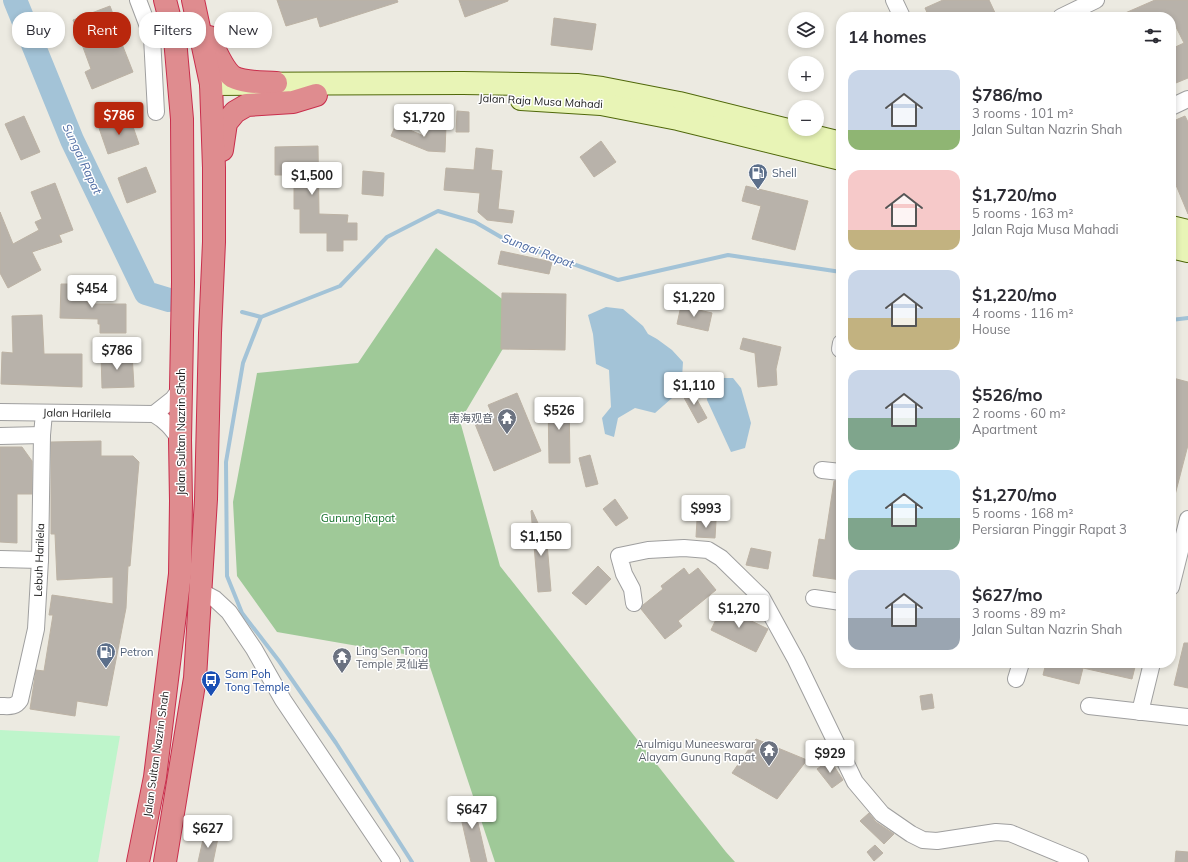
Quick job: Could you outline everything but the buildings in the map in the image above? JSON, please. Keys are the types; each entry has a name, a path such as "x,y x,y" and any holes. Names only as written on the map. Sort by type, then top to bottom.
{"highway":[{"name":"Jalan Sultan Nazrin Shah","path":"165,0 168,12"},
{"path":"193,2 220,60 232,76 242,80 276,83"},
{"path":"193,2 208,89 215,212"},
{"name":"Jalan Sultan Nazrin Shah","path":"138,862 155,777 180,574 183,238 182,119 176,48"},
{"path":"178,48 188,77 208,89"},
{"path":"183,238 192,125 195,109 208,89"},
{"path":"165,862 195,678 206,499 210,333 215,212 226,123 235,112 247,105 293,102 316,95"}],"main road":[{"name":"Jalan Raja Musa Mahadi","path":"208,89 276,83 577,85 602,88 679,103 836,142"},
{"name":"Jalan Raja Musa Mahadi","path":"208,89 316,95 486,97 601,104 678,119 836,158"},
{"path":"1176,228 1188,231"},
{"path":"1176,248 1188,251"}],"street":[{"path":"138,0 152,37 156,112"},
{"path":"894,0 900,12"},
{"path":"1071,12 1096,0"},
{"path":"1176,105 1188,99"},
{"path":"180,440 172,427 154,414 173,399 181,388"},
{"name":"Jalan Harilela","path":"0,412 154,414"},
{"name":"Lebuh Harilela","path":"0,706 17,705 20,700 36,630 40,560 42,435 44,413"},
{"path":"0,436 42,435"},
{"path":"822,470 836,471"},
{"path":"1176,567 1188,518"},
{"path":"634,602 632,589 624,574 619,556 648,550 684,548 708,550 721,558 762,598 796,660 855,782 882,814 911,834 923,840 937,841 996,832 1010,833 1080,862"},
{"path":"0,559 40,560"},
{"path":"200,591 215,599 229,612 254,649 283,700 392,862"},
{"path":"814,598 836,601"},
{"path":"1016,680 1019,668"},
{"path":"1140,712 1151,668"},
{"path":"1089,706 1188,717"}],"green space":[{"name":"Gunung Rapat","path":"436,248 523,315 460,421 500,566 735,862 495,862 427,658 277,632 237,576 233,502 257,373 358,363"},
{"path":"0,730 120,736 98,862 0,862"}],"water":[{"path":"606,307 623,309 643,326 648,334 672,350 683,362 682,378 672,398 655,413 635,408 618,418 614,437 605,434 602,418 611,407 609,370 596,364 593,334 588,315"},
{"path":"710,378 733,378 741,388 751,423 745,448 731,452 707,400"}],"waterway":[{"name":"Sungai Rapat","path":"15,0 72,140 146,293 169,300"},
{"name":"Sungai Rapat","path":"242,312 261,317 340,286 387,237 438,211 475,222 506,240 618,280 728,255 836,271"},
{"path":"261,317 243,363 226,462 227,576 242,613 279,661 336,743 412,862"},
{"name":"Sungai Rapat","path":"1176,319 1188,318"}],"place":[{"name":"Shell","path":"758,190"},
{"name":"南海观音","path":"507,435"},
{"name":"Petron","path":"106,669"},
{"name":"Ling Sen Tong Temple 灵仙岩","path":"342,674"},
{"name":"Sam Poh Tong Temple","path":"211,697"},
{"name":"Arulmigu Muneeswarar Alayam Gunung Rapat","path":"769,767"}]}
